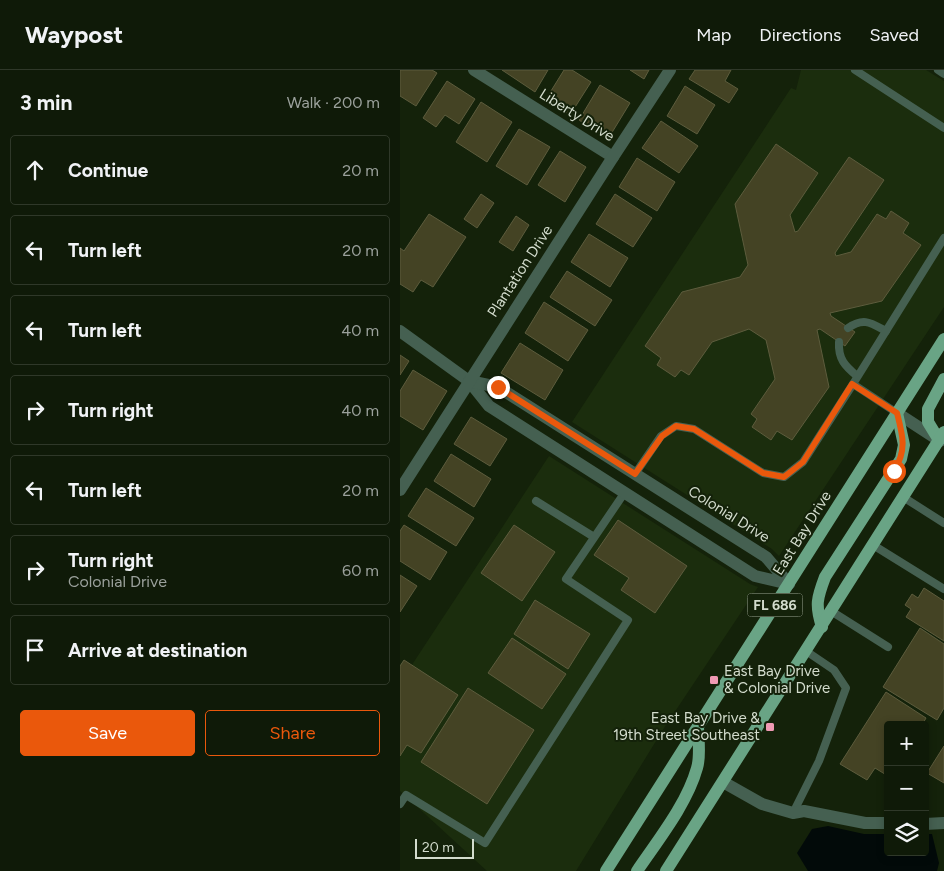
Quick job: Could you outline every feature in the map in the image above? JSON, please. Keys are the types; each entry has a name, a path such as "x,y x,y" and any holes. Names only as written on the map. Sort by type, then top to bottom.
{"main road":[{"name":"East Bay Drive","path":"606,871 944,339"},
{"path":"942,439 928,422 928,409 944,379"},
{"path":"822,627 816,612 825,578 901,459 904,445 897,413"},
{"name":"FL 686","path":"666,871 903,497 942,439"},
{"path":"637,871 680,806 692,782 697,767 698,726"}],"street":[{"name":"Liberty Drive","path":"474,70 613,157"},
{"name":"Plantation Drive","path":"400,490 670,70"},
{"name":"Colonial Drive","path":"400,332 469,381 489,406 755,576 789,584"},
{"name":"Colonial Drive","path":"469,381 498,387 766,557 789,584"},
{"path":"897,413 942,439"},
{"path":"723,782 762,804 793,813 804,811 865,823 884,823"},
{"path":"929,824 944,824"}],"lane":[{"path":"855,70 944,128"},
{"path":"938,70 944,74"},
{"path":"635,474 662,436 676,426 694,429 763,473 784,477 803,462 944,238"},
{"path":"848,328 856,322 864,322 872,323 886,331"},
{"path":"839,342 839,352 842,360 857,376"},
{"path":"852,384 897,413"},
{"path":"400,804 403,793 485,843 628,620 566,579 625,492"},
{"path":"903,497 944,523"},
{"path":"536,501 594,537"},
{"path":"873,545 944,589"},
{"path":"831,611 888,648"},
{"path":"793,813 819,761 846,688 834,670 806,651"}],"shaded area":[{"path":"801,70 926,70 944,81 944,307 779,556 772,549 572,422 791,88 796,90"},
{"path":"549,456 750,584 758,587 664,728 576,871 487,871 400,791 400,683"},
{"path":"828,826 864,834 884,834 884,856 929,856 929,834 932,834 939,863 937,871 808,871 797,853 812,829"}],"building":[{"path":"400,70 432,70 437,73 416,106 400,96"},
{"path":"502,70 548,70 535,92"},
{"path":"564,70 572,70 591,82 570,115 546,99"},
{"path":"630,70 649,70 644,79"},
{"path":"695,70 731,70 725,81 738,89 729,103 689,79"},
{"path":"447,81 475,99 459,124 445,115 436,127 423,118"},
{"path":"600,85 630,103 608,139 579,120"},
{"path":"685,86 715,105 697,134 667,116"},
{"path":"481,102 512,122 487,162 456,142"},
{"path":"661,121 698,146 679,173 642,148"},
{"path":"519,129 550,147 527,185 496,166"},
{"path":"776,144 818,173 790,215 795,232 798,231 849,157 884,180 835,253 836,256 851,252 877,214 886,219 891,211 909,223 903,233 921,245 882,301 830,313 831,316 855,332 845,346 820,329 817,330 829,387 792,440 777,431 771,440 752,427 757,419 751,414 775,379 766,340 749,329 712,342 689,375 681,370 675,377 657,365 661,358 645,346 682,292 740,277 748,265 735,204"},
{"path":"560,151 586,167 565,202 538,185"},
{"path":"637,158 675,182 657,211 619,187"},
{"path":"481,194 494,203 477,228 464,219"},
{"path":"615,194 652,218 633,247 596,224"},
{"path":"429,214 466,237 433,287 421,280 413,292 400,284 400,248 404,251"},
{"path":"516,216 529,225 513,251 499,242"},
{"path":"589,234 628,258 610,287 571,262"},
{"path":"567,271 612,300 595,326 550,297"},
{"path":"544,302 588,330 568,361 525,333"},
{"path":"520,343 563,370 545,400 501,373"},
{"path":"400,355 409,361 400,375"},
{"path":"413,370 447,391 423,430 400,416 400,391"},
{"path":"471,417 507,439 490,466 454,444"},
{"path":"451,454 491,479 474,507 434,481"},
{"path":"426,488 474,518 456,546 408,516"},
{"path":"618,520 687,566 655,613 621,590 629,578 594,555"},
{"path":"404,525 447,552 430,580 400,561 400,531"},
{"path":"514,525 555,552 522,601 481,573"},
{"path":"400,575 417,586 400,612"},
{"path":"924,588 944,601 944,641 906,617 911,609 905,605 912,594 918,598"},
{"path":"535,600 590,634 568,669 514,634"},
{"path":"920,628 944,644 944,708 937,720 883,687"},
{"path":"512,638 566,674 542,709 488,673"},
{"path":"404,660 458,695 421,753 407,745 400,756 400,666"},
{"path":"468,688 534,730 487,804 421,762"},
{"path":"886,692 926,718 924,721 884,721 884,774 875,768 867,780 840,764"},
{"path":"944,746 944,783 929,774 929,770"}],"place":[{"name":"East Bay Drive & Colonial Drive","path":"714,680"},
{"name":"East Bay Drive & 19th Street Southeast","path":"770,727"}],"route":[{"path":"498,387 635,474 662,436 676,426 694,429 763,473 784,477 803,462 852,384 897,413 904,445 901,459 894,471"}]}
